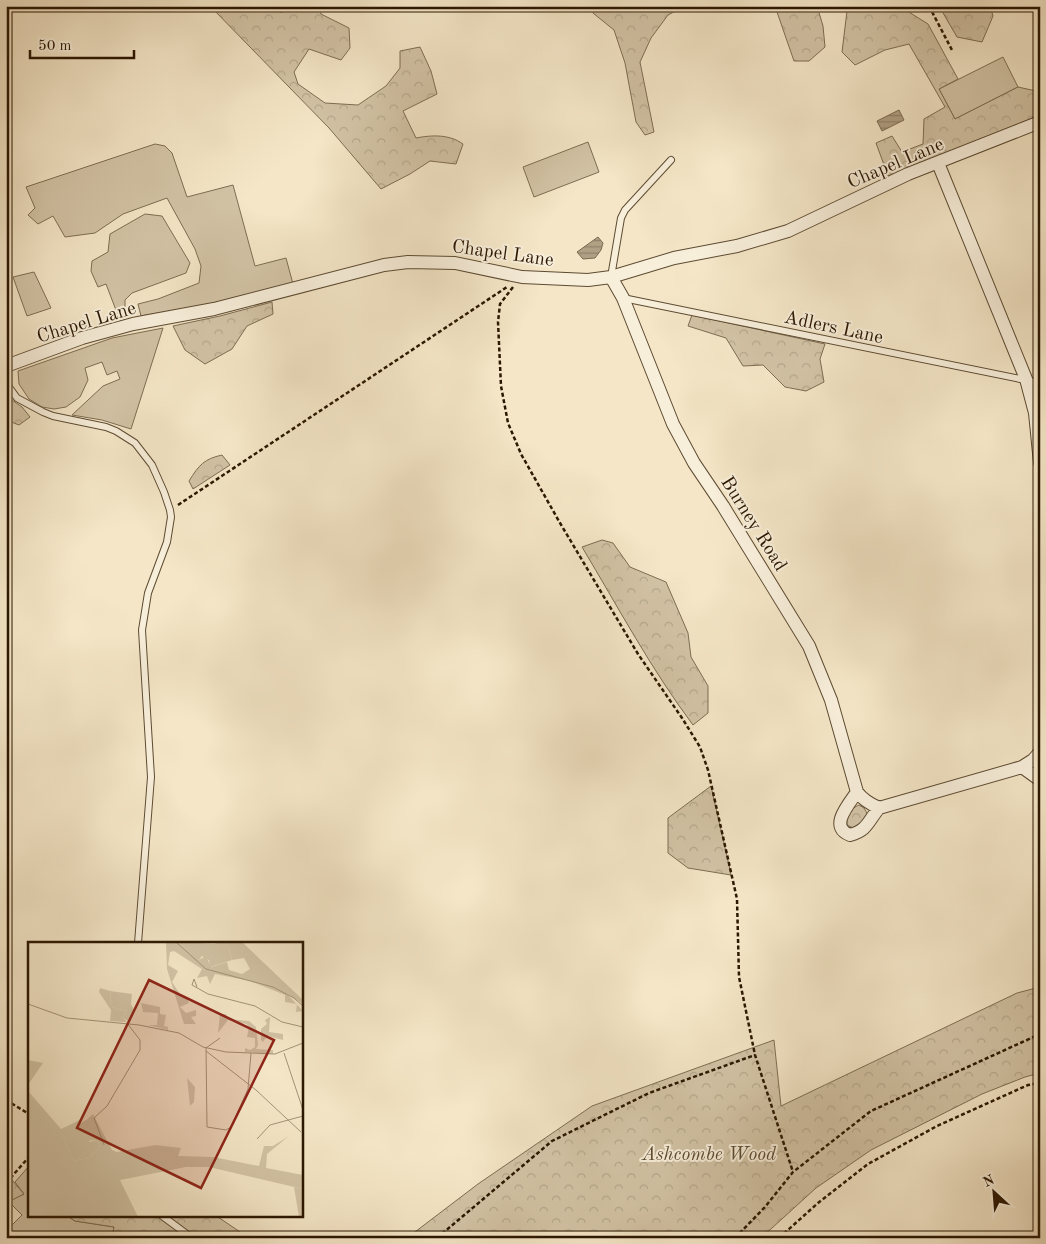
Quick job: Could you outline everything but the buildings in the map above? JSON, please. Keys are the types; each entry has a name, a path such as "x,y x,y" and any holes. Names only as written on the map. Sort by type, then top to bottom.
{"street":[{"name":"Chapel Lane","path":"6,366 82,338 133,324 214,309 384,265 408,262 456,263 522,277 581,280 611,277 674,258 736,246 788,231 884,185 1040,122"},
{"path":"938,163 1026,379 1035,413 1040,464"},
{"name":"Burney Road","path":"611,277 623,298 676,430 694,463 723,506 809,646 831,700 857,792"},
{"path":"879,808 870,804 857,792 844,812 840,822 841,828 850,835 865,829 879,808 1022,767 1033,760 1040,752"},
{"path":"1022,767 1040,780"}],"lane":[{"path":"611,277 620,218 625,210 671,160"},
{"name":"Adlers Lane","path":"623,298 1040,383"},
{"path":"6,383 17,398 44,412 53,416 106,427 135,442 152,465 170,510 171,518 167,542 148,593 142,630 151,777 138,942"},
{"path":"162,1216 192,1238"}],"path":[{"path":"929,6 952,50"},
{"path":"170,510 522,277"},
{"path":"522,277 500,304 498,322 501,386 508,423 521,454 560,524 638,654 700,747 708,770 737,898 739,977 755,1055 793,1172"},
{"path":"735,1238 765,1207 793,1172 871,1111 1040,1034"},
{"path":"437,1238 552,1141 648,1093 755,1055"},
{"path":"779,1238 818,1203 868,1164 937,1126 1040,1082"},
{"path":"6,1100 28,1113"},
{"path":"6,1183 28,1158"}],"green space":[{"path":"210,6 274,6 281,13 286,6 319,6 321,14 349,28 350,48 341,60 309,49 294,72 298,84 325,103 358,105 386,86 400,68 400,51 420,47 431,71 437,94 403,111 416,138 440,136 452,138 463,144 456,164 430,161 381,189 329,128"},
{"path":"592,6 643,6 643,10 663,6 685,6 668,15 651,38 640,62 654,132 645,135 636,122 625,63 614,30 593,13"},
{"path":"782,6 817,6 823,26 825,47 809,61 794,61 777,12"},
{"path":"844,6 902,6 928,24 958,79 939,89 955,119 1018,87 1036,91 1040,89 1040,115 888,176 876,143 892,136 902,152 923,144 924,119 945,107 909,44 885,50 855,65 842,52 847,11"},
{"path":"939,6 990,6 993,16 982,42 957,37"},
{"path":"1003,57 1018,87 955,119 939,89"},
{"path":"588,142 599,172 534,197 523,167"},
{"path":"155,144 165,146 172,153 187,197 233,185 255,266 286,258 293,284 215,303 141,316 138,304 158,299 199,283 201,266 195,249 167,198 123,214 95,233 65,237 53,216 38,224 28,215 35,208 26,187"},
{"path":"145,214 162,216 190,263 186,273 132,293 125,300 125,312 119,318 106,284 98,287 91,271 92,261 108,252 110,234"},
{"path":"34,272 51,308 27,316 13,277"},
{"path":"272,302 273,314 247,326 232,349 205,364 185,350 173,326 220,316"},
{"path":"692,315 825,344 820,359 824,382 806,391 785,387 763,365 743,366 726,338 688,326"},
{"path":"163,328 131,429 102,420 72,415 103,386 120,379 117,371 107,375 102,362 85,368 88,380 80,397 66,407 54,409 42,407 29,399 19,384 18,371 112,338"},
{"path":"6,396 22,407 30,417 19,425 6,420"},
{"path":"222,455 230,465 193,489 189,481 199,467 211,458"},
{"path":"602,540 613,543 630,567 666,582 688,633 691,657 708,686 708,713 693,725 649,660 582,547"},
{"path":"711,786 731,875 688,868 668,853 668,818"},
{"path":"859,805 864,808 868,815 859,827 853,828 847,825 847,818 851,810"},
{"name":"Ashcombe Wood","path":"1040,987 1040,1073 982,1094 871,1150 816,1188 761,1238 407,1238 478,1184 592,1106 774,1040 781,1106 1017,993"},
{"path":"28,1167 28,1216 68,1216 75,1221 114,1227 112,1238 6,1238 6,1231 22,1215 8,1201 24,1194 15,1182"},
{"path":"6,1173 24,1194 6,1203"},
{"path":"68,1216 216,1216 249,1238 112,1238 114,1227 75,1221"}],"shaded area":[{"path":"899,110 904,120 882,131 877,121"},
{"path":"598,237 603,243 601,250 595,258 583,259 577,252"}]}
